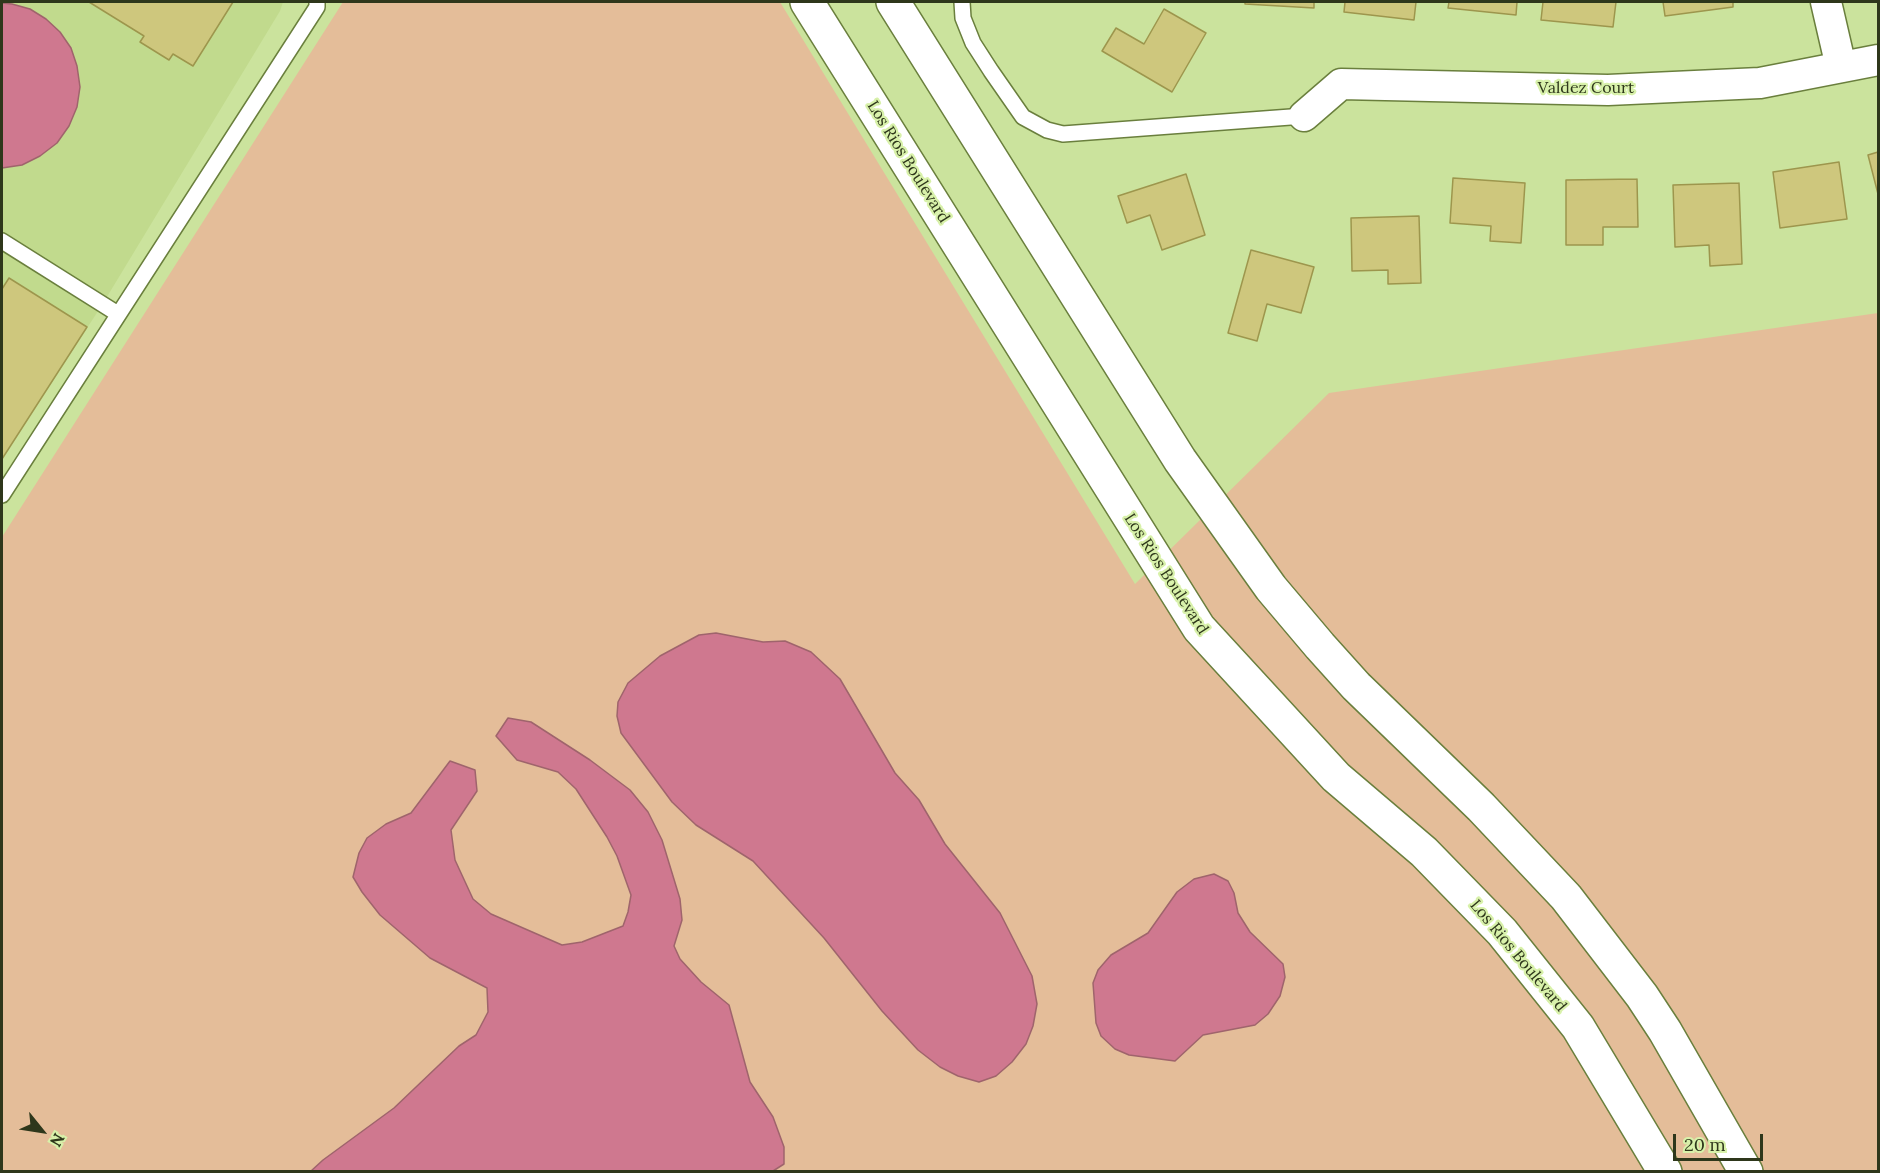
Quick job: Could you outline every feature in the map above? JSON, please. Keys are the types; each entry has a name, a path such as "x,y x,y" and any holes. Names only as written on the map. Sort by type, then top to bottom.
{"main road":[{"name":"Los Rios Boulevard","path":"807,2 1198,628 1336,777 1424,852 1502,932 1578,1027 1665,1172"},
{"path":"893,2 1180,460 1264,579 1356,686 1481,807 1566,897 1602,942 1665,1031 1746,1172"}],"street":[{"path":"1826,2 1841,67"},
{"name":"Valdez Court","path":"1304,116 1341,84 1608,90 1760,83 1878,60"}],"lane":[{"path":"2,495 311,17 317,7 317,2"},
{"path":"962,2 963,18 973,43 991,71 1023,117 1047,130 1063,134 1304,116"},
{"path":"2,241 118,314"}],"shaded area":[{"path":"2,2 283,2 280,11 102,305 2,459"},
{"path":"343,2 780,2 1135,584 1329,393 1878,313 1878,1171 2,1171 2,537"},
{"path":"2,3 30,9 60,32 71,48 80,87 77,107 69,126 57,143 40,156 22,165 2,168"},
{"path":"716,633 763,642 785,641 811,652 840,679 895,773 919,800 945,844 1000,913 1032,976 1037,1004 1033,1026 1026,1044 1012,1062 996,1076 979,1082 958,1076 940,1067 918,1050 882,1011 824,938 753,861 696,825 672,802 621,733 617,716 618,702 628,683 660,656 699,635"},
{"path":"508,718 531,722 590,760 630,790 648,812 662,840 680,899 682,920 674,946 680,959 701,982 729,1005 750,1082 773,1117 784,1147 784,1164 773,1171 311,1171 394,1108 459,1046 476,1035 488,1012 487,988 430,958 380,915 353,877 359,853 367,838 386,824 411,813 450,761 475,770 477,791 451,830 455,860 473,899 491,914 562,945 582,942 623,926 631,895 617,856 607,837 576,789 558,772 517,760 496,736"},
{"path":"1214,874 1228,881 1234,893 1238,913 1250,932 1283,964 1285,977 1280,996 1268,1014 1255,1025 1203,1035 1175,1061 1129,1055 1115,1049 1101,1036 1096,1023 1093,983 1098,970 1111,955 1148,933 1177,892 1194,879"}],"building":[{"path":"89,2 233,2 193,66 173,54 169,60 140,42 144,36"},
{"path":"1245,2 1314,2 1314,8 1245,4"},
{"path":"1345,2 1416,2 1414,20 1344,12"},
{"path":"1449,2 1517,2 1516,15 1448,8"},
{"path":"1543,2 1616,2 1613,27 1541,20"},
{"path":"1663,2 1733,2 1733,7 1665,16"},
{"path":"1164,9 1206,33 1172,92 1102,51 1116,28 1144,44"},
{"path":"1878,152 1878,194 1868,155"},
{"path":"1839,162 1847,219 1780,228 1773,172"},
{"path":"1186,174 1205,235 1162,250 1150,215 1127,223 1118,196"},
{"path":"1453,178 1525,183 1521,243 1490,241 1491,226 1450,223"},
{"path":"1637,179 1638,227 1603,227 1603,245 1566,245 1566,180"},
{"path":"1739,183 1742,264 1710,266 1709,245 1675,247 1673,185"},
{"path":"1419,216 1421,283 1388,284 1388,270 1352,271 1351,218"},
{"path":"1251,250 1314,267 1301,313 1267,304 1257,341 1228,333"},
{"path":"9,278 87,327 2,459 2,289"}]}
